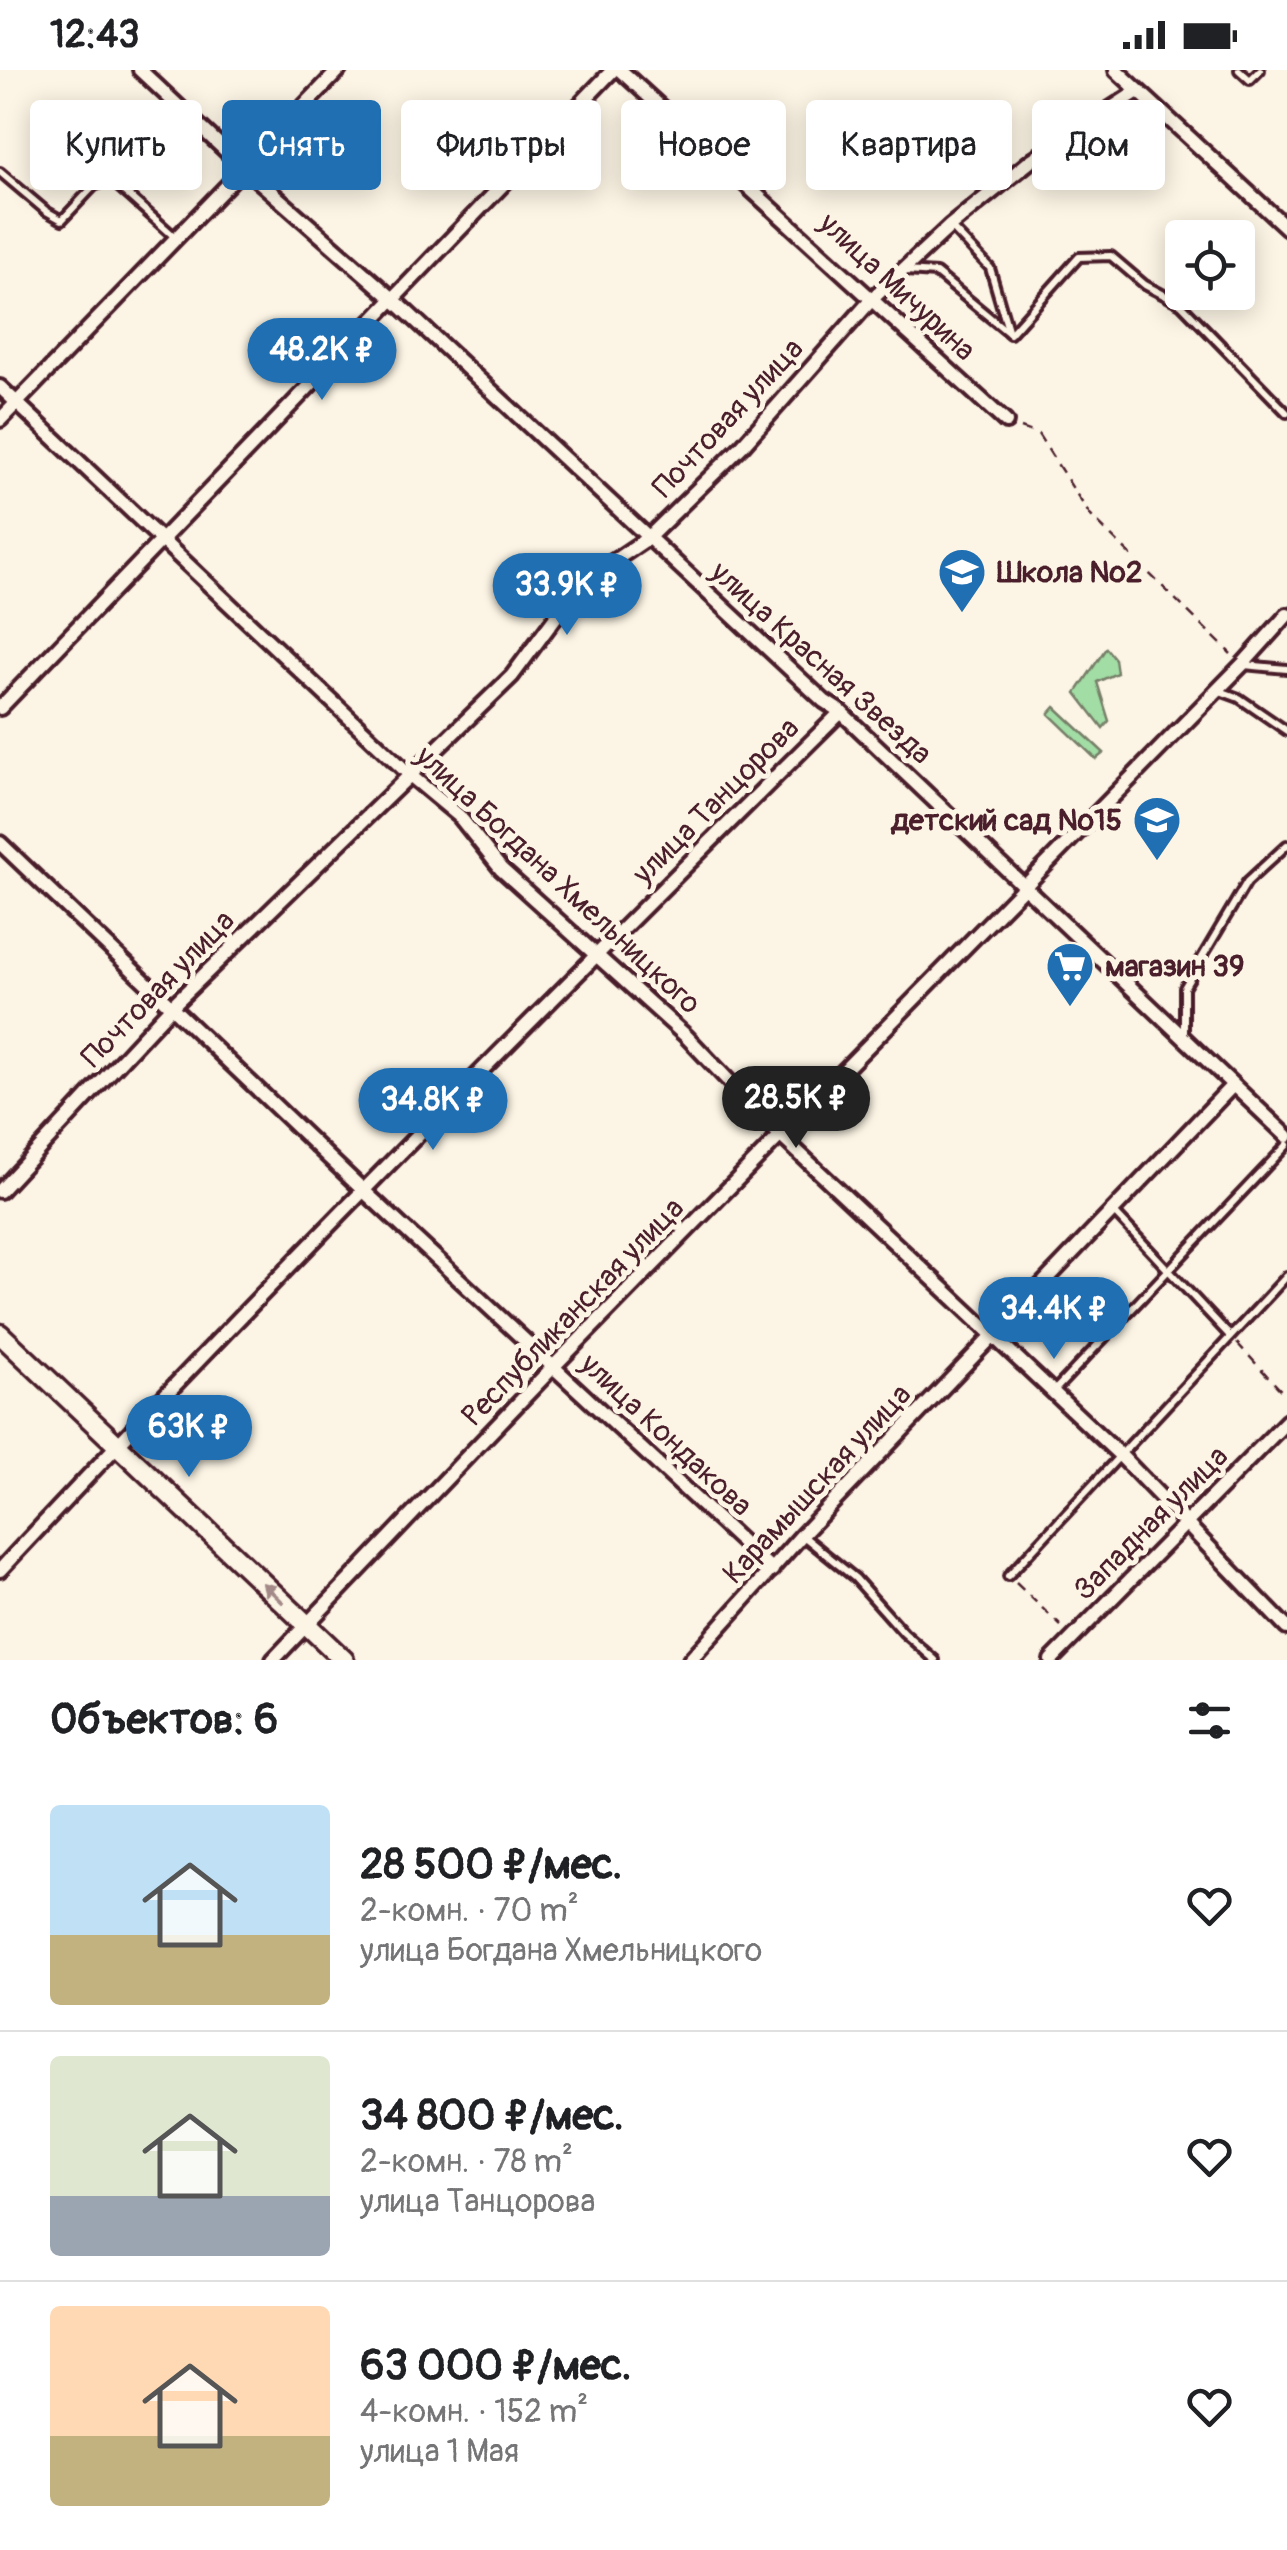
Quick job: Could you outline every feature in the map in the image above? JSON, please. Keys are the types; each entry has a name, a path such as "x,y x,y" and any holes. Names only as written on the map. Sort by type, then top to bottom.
{"street":[{"name":"улица Красная Звезда","path":"140,70 222,148"},
{"path":"310,100 339,70"},
{"path":"0,708 617,70"},
{"name":"улица Мичурина","path":"617,70 1006,422"},
{"path":"1116,70 1287,228"},
{"name":"Почтовая улица","path":"0,1191 172,1006 512,676 581,583 648,538 742,446 873,298 950,226 1033,159 1138,91"},
{"path":"0,420 224,190"},
{"name":"улица Красная Звезда","path":"268,190 393,299 824,701 841,712 1287,1136"},
{"name":"улица Богдана Хмельницкого","path":"0,387 458,816 502,869 686,1036 781,1136 1122,1457 1287,1628"},
{"name":"Республиканская улица","path":"273,1660 555,1365 1287,615"},
{"name":"улица Танцорова","path":"0,1570 117,1444 598,953 841,712"},
{"name":"улица Кондакова","path":"0,843 365,1192 772,1570"},
{"name":"Карамышская улица","path":"690,1660 991,1334 1114,1212 1233,1085"},
{"path":"0,1334 344,1660"},
{"name":"Западная улица","path":"1051,1660 1287,1422"}],"lane":[{"path":"1238,70 1250,80 1260,70"},
{"path":"0,172 62,220 94,186 112,180 177,238"},
{"path":"950,226 990,268 1010,334"},
{"path":"1010,334 1079,257 1111,256 1146,285 1181,304 1287,413"},
{"path":"902,271 936,273 1010,334"},
{"path":"1242,664 1287,669"},
{"path":"1217,690 1239,698 1287,732"},
{"path":"1184,1038 1184,988 1247,882 1287,845"},
{"path":"1054,1392 1287,1145"},
{"path":"1114,1212 1230,1336"},
{"path":"1008,1576 1287,1276"},
{"path":"802,1535 855,1578 904,1633 935,1660"}],"path":[{"path":"1006,422 1038,434 1090,515 1242,664"},
{"path":"1230,1336 1287,1397"},
{"path":"1008,1576 1073,1638"}],"green space":[{"path":"1106,648 1115,659 1117,673 1097,682 1109,721 1103,728 1076,693"},
{"path":"1055,707 1104,753 1096,759 1049,714"}],"place":[{"name":"Школа №2","path":"962,614"},
{"name":"детский сад №15","path":"1157,862"},
{"name":"магазин 39","path":"1070,1008"}]}
